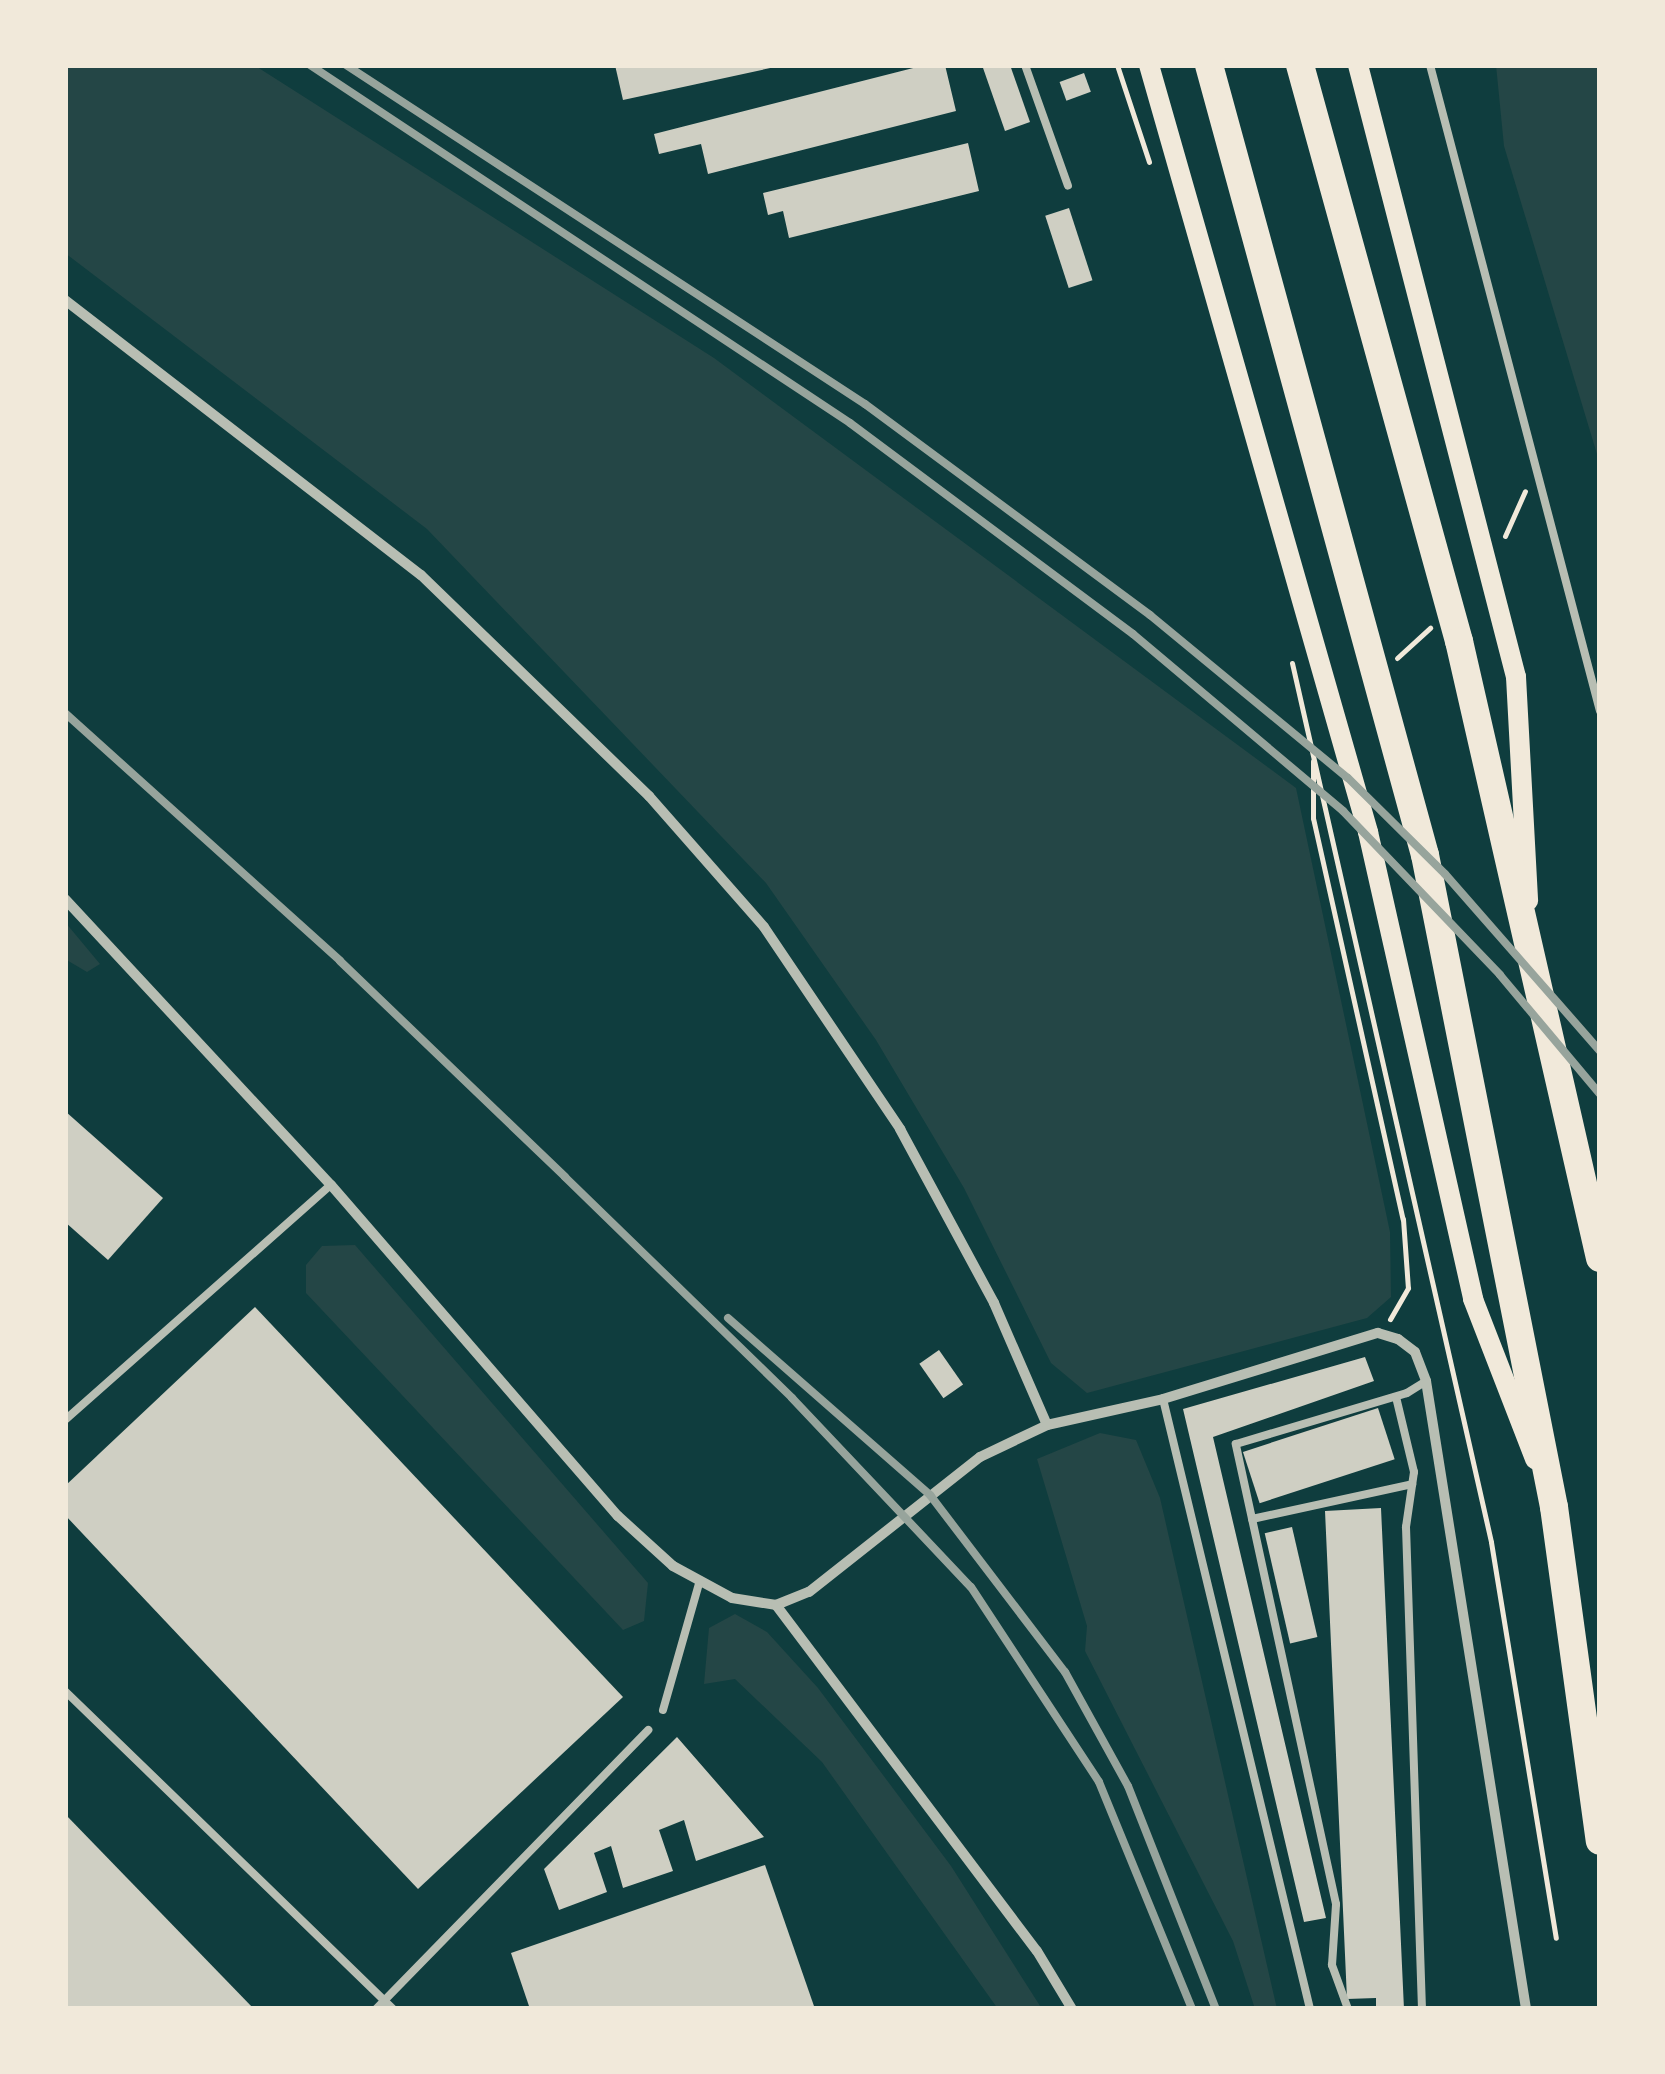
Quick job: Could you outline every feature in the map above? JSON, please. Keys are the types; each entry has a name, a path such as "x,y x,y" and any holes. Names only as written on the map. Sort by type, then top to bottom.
{"highway":[{"path":"1209,65 1425,854 1554,1508 1600,1841"},
{"path":"1300,65 1459,640 1600,1258"}],"main road":[{"path":"1148,65 1368,832 1473,1299 1554,1508"},
{"path":"1358,65 1516,677 1530,948"}],"street":[{"path":"65,300 421,575 649,796 764,927 900,1128 994,1303 1047,1425"},
{"path":"65,898 332,1184 618,1516 700,1580 732,1598 776,1605 856,1561 980,1457 1047,1425 1163,1400 1378,1333 1415,1352 1426,1381 1526,2009"},
{"path":"776,1605 1037,1950 1072,2009"}],"lane":[{"path":"1025,65 1068,186"},
{"path":"1430,65 1600,711"},
{"path":"65,1420 332,1184"},
{"path":"1348,2009 1332,1965 1336,1904 1236,1444 1396,1396 1426,1381"},
{"path":"1396,1396 1412,1484 1406,1527 1422,2009"},
{"path":"1163,1400 1310,2009"},
{"path":"1252,1519 1412,1484"},
{"path":"663,1710 700,1580"},
{"path":"65,1691 393,2009"},
{"path":"376,2009 648,1730"}],"path":[{"path":"1117,65 1152,171"},
{"path":"1291,660 1490,1542 1556,1938"},
{"path":"1320,742 1310,784 1313,818 1403,1219 1408,1288 1378,1333"}],"shaded area":[{"path":"65,65 254,65 714,358 1296,788 1390,1232 1391,1297 1367,1318 1087,1393 1051,1363 964,1188 876,1040 766,883 427,529 65,253"},
{"path":"1496,65 1600,65 1600,464 1504,146"},
{"path":"65,922 100,964 87,972 65,959"},
{"path":"355,1245 648,1583 644,1621 623,1630 306,1293 306,1265 322,1246"},
{"path":"1100,1433 1136,1440 1160,1498 1277,2009 1255,2009 1233,1941 1085,1651 1087,1626 1037,1459"},
{"path":"735,1614 767,1632 818,1688 951,1866 1042,2009 998,2009 822,1762 735,1679 704,1684 709,1628"}],"building":[{"path":"615,65 775,65 775,67 623,100"},
{"path":"925,65 945,65 956,111 708,174 701,144 659,154 654,134"},
{"path":"982,65 1010,65 1030,122 1005,131"},
{"path":"1084,73 1091,92 1066,101 1060,82"},
{"path":"968,143 979,191 789,238 783,211 768,215 763,193"},
{"path":"1069,208 1092,280 1069,288 1045,216"},
{"path":"65,1111 163,1198 108,1260 65,1222"},
{"path":"255,1307 623,1697 418,1889 65,1515 65,1486"},
{"path":"939,1350 963,1384 943,1398 919,1364"},
{"path":"1365,1357 1374,1381 1213,1437 1326,1918 1304,1922 1183,1409"},
{"path":"1378,1408 1395,1459 1260,1503 1243,1452"},
{"path":"1381,1508 1404,2009 1376,2009 1376,1998 1347,1999 1325,1511"},
{"path":"1292,1527 1317,1637 1290,1643 1265,1533"},
{"path":"677,1737 764,1837 696,1861 684,1820 659,1830 673,1871 623,1888 611,1846 594,1853 607,1892 559,1910 544,1869"},
{"path":"65,1814 254,2009 65,2009"},
{"path":"765,1865 815,2009 530,2009 511,1953"}],"railway":[{"path":"310,65 850,423 1133,634 1343,811 1500,975 1600,1094"},
{"path":"346,65 865,404 1150,615 1348,778 1445,874 1600,1051"},
{"path":"65,713 340,961 565,1177 792,1398 971,1587 1099,1782 1192,2009"},
{"path":"728,1318 930,1495 1065,1672 1128,1786 1216,2009"}]}
